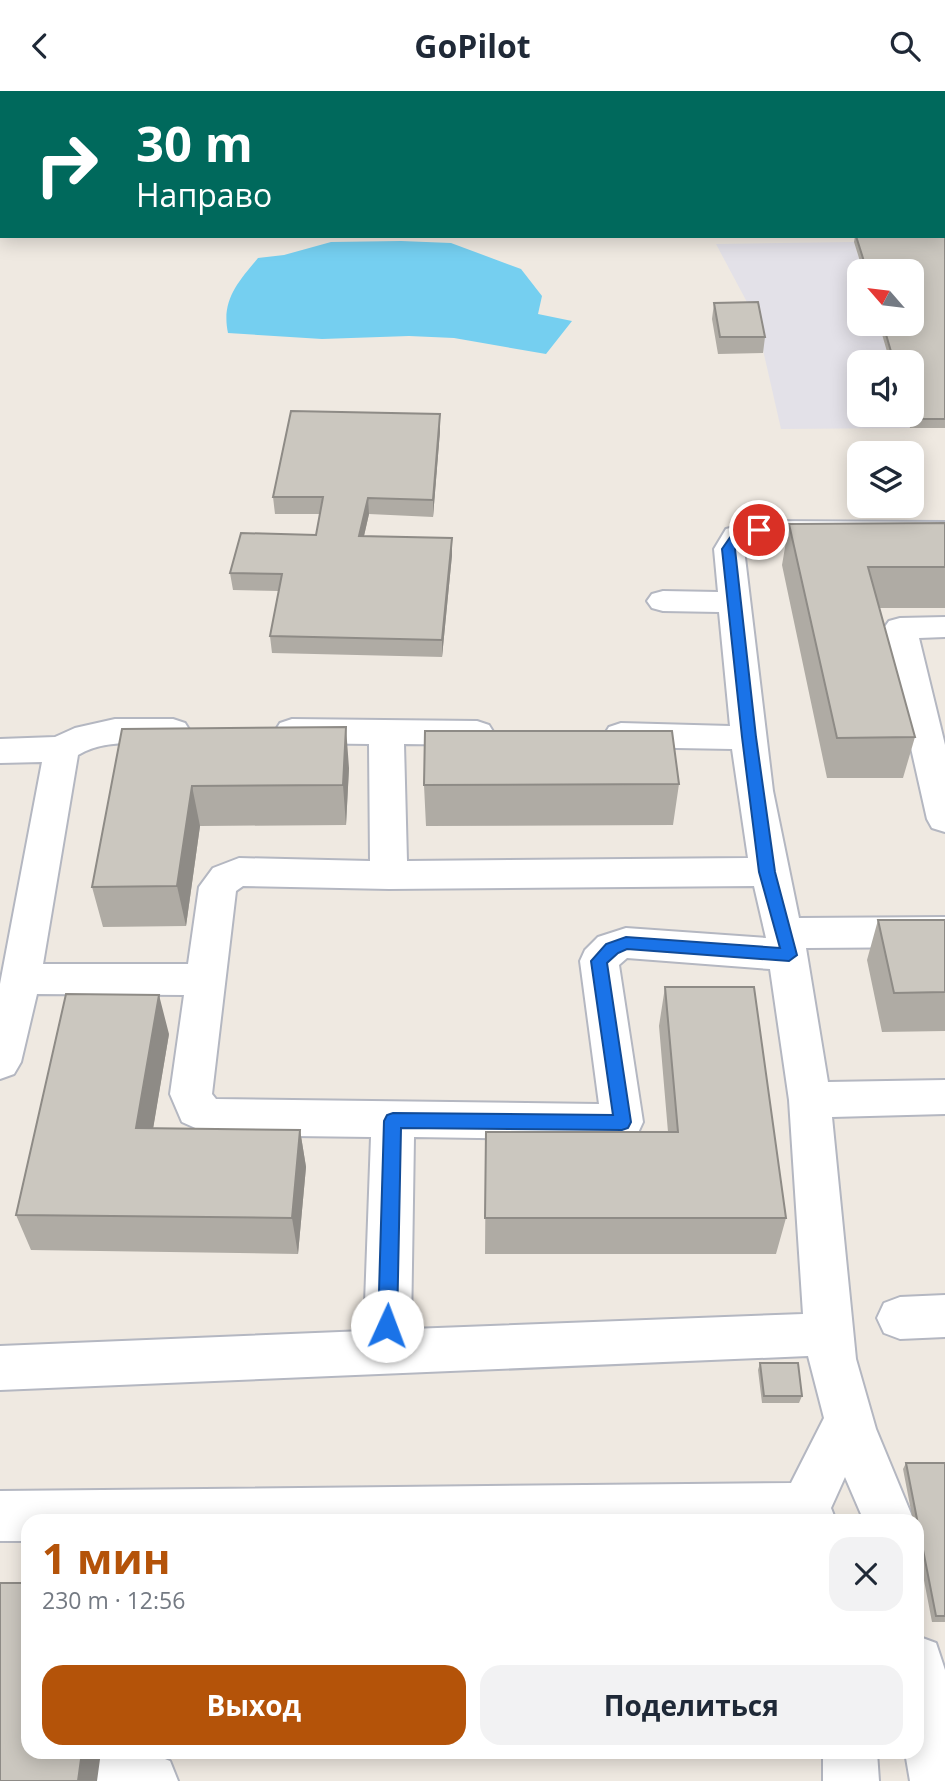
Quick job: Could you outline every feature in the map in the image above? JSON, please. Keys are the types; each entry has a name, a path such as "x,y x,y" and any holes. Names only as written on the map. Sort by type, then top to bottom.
{"lane":[{"path":"886,1514 847,1421 835,1380 828,1334 810,1100 787,944 767,872 749,737 729,549 737,536 759,530 945,531"},
{"path":"663,601 734,602"},
{"path":"945,627 900,628 945,819"},
{"path":"0,751 62,750 78,738 105,730 199,731"},
{"path":"266,731 512,734"},
{"path":"386,732 389,876"},
{"path":"595,735 749,737"},
{"path":"0,1062 21,979 62,750"},
{"path":"767,872 389,876 239,872 226,878 218,887 191,1094 197,1110 211,1117 622,1122 599,961 612,948 626,943 787,944 945,932"},
{"path":"21,979 206,980"},
{"path":"810,1100 945,1097"},
{"path":"387,1351 393,1121"},
{"path":"900,1318 945,1316"},
{"path":"0,1368 828,1334"},
{"path":"808,1514 847,1421"},
{"path":"0,1515 21,1515"},
{"path":"924,1702 938,1781"},
{"path":"850,1759 852,1781"},
{"path":"105,1781 150,1781"}],"shaded area":[{"path":"854,242 859,259 847,259 847,336 882,336 887,350 847,350 847,427 910,428 781,429 756,319 716,244"}],"water":[{"path":"331,242 451,243 521,269 542,296 538,314 572,321 546,354 454,338 409,336 322,339 228,333 226,321 229,301 258,258 284,255"}],"building":[{"path":"857,238 945,238 945,419 924,419 924,350 891,350 886,336 924,336 924,259 863,259"},
{"path":"758,302 765,337 720,337 714,303"},
{"path":"291,411 440,414 433,500 368,498 359,536 452,538 442,640 270,636 282,574 230,573 241,533 316,535 323,497 273,497"},
{"path":"945,523 945,567 868,567 915,737 837,738 789,524"},
{"path":"346,727 343,785 192,786 177,886 92,887 122,729"},
{"path":"425,731 672,731 679,784 424,785"},
{"path":"878,920 945,920 945,992 894,993"},
{"path":"665,987 754,987 786,1218 485,1218 486,1132 678,1132"},
{"path":"66,994 159,995 136,1128 300,1130 292,1218 16,1215"},
{"path":"760,1363 798,1363 802,1396 764,1396"},
{"path":"906,1463 945,1463 945,1616 936,1616 924,1555 924,1514 916,1514"},
{"path":"0,1583 21,1583 21,1759 81,1759 78,1781 0,1781"}],"route":[{"path":"387,1326 393,1121 622,1122 599,961 612,948 626,943 789,955 767,872 749,737 729,549 737,536 759,530"}]}
